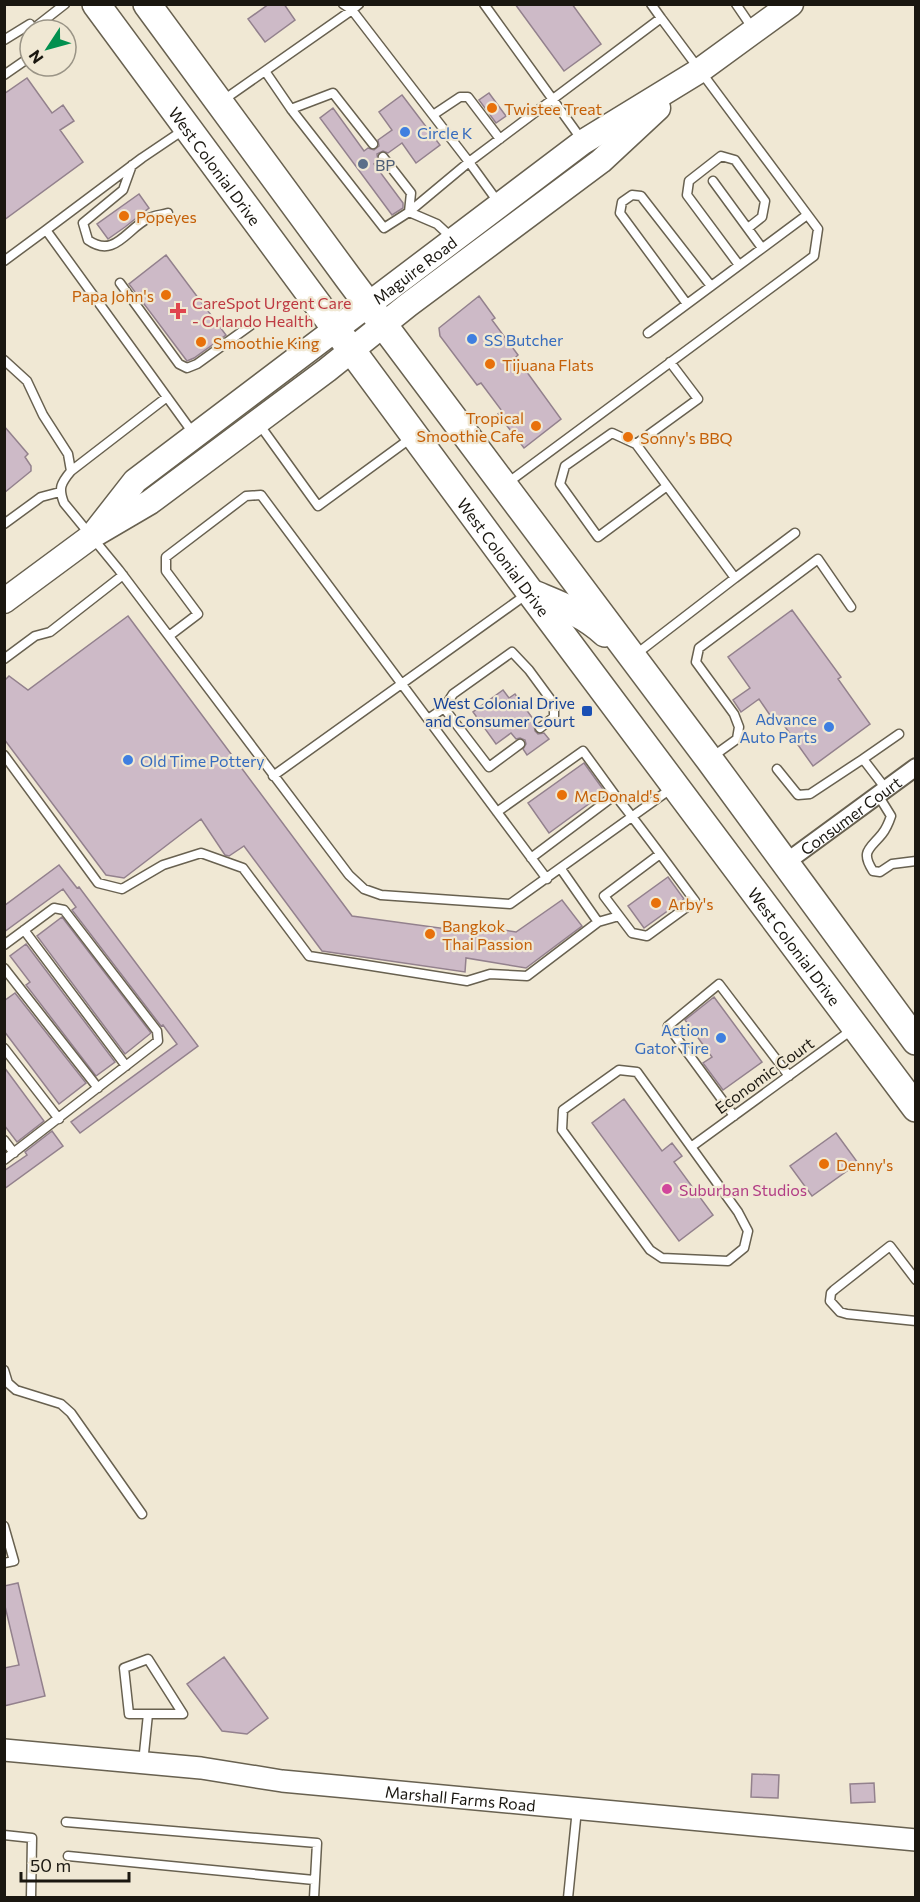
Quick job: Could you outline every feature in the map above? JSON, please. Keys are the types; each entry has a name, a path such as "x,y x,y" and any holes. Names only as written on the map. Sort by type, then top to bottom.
{"highway":[{"name":"West Colonial Drive","path":"96,4 915,1108"},
{"path":"147,4 376,315 709,759 915,1041"},
{"path":"530,592 594,622 633,658"},
{"path":"855,1028 888,1003"}],"main road":[{"name":"Maguire Road","path":"376,315 454,240 583,142 699,71 791,4"},
{"name":"Maguire Road","path":"92,536 135,481 195,436 344,339 601,161 699,71"},
{"name":"Maguire Road","path":"4,601 92,536 150,502 327,370 344,339"}],"street":[{"name":"Consumer Court","path":"785,863 915,767"},
{"name":"Marshall Farms Road","path":"4,1750 201,1768 282,1781 915,1840"}],"lane":[{"path":"44,18 66,4"},
{"path":"342,4 356,7 500,205"},
{"path":"484,4 583,142"},
{"path":"504,486 814,256 818,229 651,4"},
{"path":"736,4 754,31"},
{"path":"220,102 356,7"},
{"path":"265,71 291,109 384,228 409,212 470,162 661,18"},
{"path":"4,40 18,33"},
{"path":"4,75 18,65"},
{"path":"291,109 333,93 373,144"},
{"path":"433,115 460,97 468,97 500,139"},
{"path":"4,261 132,165 188,127"},
{"path":"739,265 687,195 689,181 721,156 735,160 765,201 762,217 748,228"},
{"path":"383,157 411,193 409,212"},
{"path":"132,165 123,190 83,223 88,240 98,247 109,248 149,218 168,213"},
{"path":"714,181 762,248"},
{"path":"687,304 620,213 622,202 633,195 642,196 711,286"},
{"path":"409,212 437,224 454,240"},
{"path":"648,333 807,215"},
{"path":"46,230 195,436"},
{"path":"120,283 179,364 186,368 197,364 251,325"},
{"path":"4,360 27,381 43,415 68,453 70,471"},
{"path":"636,444 698,399 670,362"},
{"path":"167,397 70,471 63,481 60,492 64,503 123,575 349,875 364,889 381,895 510,904 675,786"},
{"path":"258,421 318,506 415,435"},
{"path":"667,486 598,537 560,484 565,466 612,433 636,444 735,578"},
{"path":"4,524 40,497 60,492"},
{"path":"169,636 198,614 166,571 166,556 246,496 261,495 547,879"},
{"path":"633,658 795,533"},
{"path":"709,759 737,739 739,727 734,714 696,662 699,648 818,559 851,607"},
{"path":"4,659 35,636 50,632 123,575"},
{"path":"273,776 530,592"},
{"path":"428,719 444,708 453,694 512,652 529,670 554,704 554,717 540,728"},
{"path":"444,708 489,767 520,744"},
{"path":"777,769 798,795 810,794 899,734"},
{"path":"497,812 583,751 615,795 633,817 695,901 647,936 632,933 604,896 660,854"},
{"path":"4,755 98,883 122,889 163,865 201,854 243,868 309,956 467,981 490,974 527,976 598,922 619,916"},
{"path":"863,759 882,792 891,816 884,832 866,854 866,861 873,871 880,872 892,864 915,861"},
{"path":"531,858 615,795"},
{"path":"561,869 598,922"},
{"path":"4,945 54,908 64,910 157,1031 158,1041 4,1160"},
{"path":"24,930 126,1066"},
{"path":"4,968 98,1088"},
{"path":"734,1116 668,1026 719,984 789,1076"},
{"name":"Economic Court","path":"692,1147 855,1028"},
{"path":"4,1048 58,1119"},
{"path":"619,1070 637,1072 692,1147 738,1212 748,1232 744,1248 728,1261 662,1258 650,1250 562,1130 563,1110 619,1070"},
{"path":"4,1140 14,1153"},
{"path":"915,1280 890,1246 834,1290 830,1301 840,1312 847,1314 915,1321"},
{"path":"4,1370 8,1383 16,1390 61,1404 71,1413 142,1514"},
{"path":"4,1526 14,1561 4,1563"},
{"path":"148,1659 183,1714 148,1714 129,1714 124,1668 148,1659"},
{"path":"143,1763 148,1714"},
{"path":"568,1898 577,1809"},
{"path":"66,1822 317,1843 314,1898"},
{"path":"4,1835 32,1838 31,1898"},
{"path":"68,1856 314,1880"}],"building":[{"path":"269,4 284,4 295,20 265,42 248,19"},
{"path":"515,4 572,4 601,44 564,71"},
{"path":"27,78 52,113 63,105 74,121 60,130 83,162 4,220 4,94"},
{"name":"Twistee Treat","path":"489,93 506,116 496,123 479,100"},
{"path":"402,95 440,145 416,163 402,143 388,153 383,151 377,154 378,161 374,164 403,203 403,208 392,215 320,118 333,108 364,151 368,148 374,150 379,146 378,140 392,130 379,112"},
{"name":"Popeyes","path":"139,194 149,208 108,239 97,224"},
{"path":"166,255 226,335 187,361 129,284"},
{"path":"479,296 495,318 492,320 518,355 516,357 561,419 524,448 498,414 502,411 481,383 477,385 440,336 439,328"},
{"path":"4,426 28,454 25,457 31,466 31,471 4,493"},
{"path":"792,610 841,677 838,679 870,724 813,766 781,721 776,724 759,699 741,712 733,700 750,688 728,657"},
{"name":"Old Time Pottery","path":"128,616 352,916 469,932 470,925 516,932 562,900 582,926 526,968 466,958 465,972 322,951 244,846 229,856 225,855 201,819 124,878 106,875 4,739 4,681 9,676 28,690"},
{"path":"503,690 509,698 515,694 536,723 535,731 538,734 544,733 549,739 527,755 523,749 526,744 525,740 516,739 511,733 496,744 473,712"},
{"path":"584,763 605,792 549,833 528,803"},
{"path":"59,865 77,888 79,887 198,1046 80,1133 71,1122 177,1044 72,910 76,907 63,889 4,932 4,906"},
{"name":"Arby's","path":"668,877 684,899 644,928 628,906"},
{"path":"62,917 151,1033 125,1054 37,936"},
{"path":"26,944 115,1062 96,1076 26,985 30,982 10,956"},
{"path":"15,993 86,1083 59,1104 4,1031 4,1001"},
{"name":"Action Gator Tire","path":"714,997 762,1062 723,1090 703,1063 712,1057 685,1020"},
{"path":"4,1067 44,1121 17,1142 4,1125"},
{"name":"Suburban Studios","path":"624,1099 662,1151 672,1143 682,1156 674,1162 713,1215 679,1241 592,1123"},
{"path":"52,1131 63,1146 4,1189 4,1171 27,1155 25,1152"},
{"name":"Denny's","path":"836,1133 858,1163 812,1196 790,1166"},
{"path":"18,1583 45,1696 4,1706 4,1668 19,1665 4,1602 4,1586"},
{"path":"224,1657 268,1718 247,1734 222,1731 187,1684"},
{"path":"752,1774 779,1775 778,1798 751,1797"},
{"path":"874,1783 875,1802 851,1803 850,1784"}],"place":[{"name":"Twistee Treat","path":"492,108"},
{"name":"Circle K","path":"405,132"},
{"name":"BP","path":"363,164"},
{"name":"Popeyes","path":"124,216"},
{"name":"Papa John's","path":"166,295"},
{"name":"CareSpot Urgent Care - Orlando Health","path":"178,311"},
{"name":"SS Butcher","path":"472,339"},
{"name":"Smoothie King","path":"201,342"},
{"name":"Tijuana Flats","path":"490,364"},
{"name":"Tropical Smoothie Cafe","path":"536,426"},
{"name":"Sonny's BBQ","path":"628,437"},
{"name":"West Colonial Drive and Consumer Court","path":"587,711"},
{"name":"Advance Auto Parts","path":"829,727"},
{"name":"Old Time Pottery","path":"128,760"},
{"name":"McDonald's","path":"562,795"},
{"name":"Arby's","path":"656,903"},
{"name":"Bangkok Thai Passion","path":"430,934"},
{"name":"Action Gator Tire","path":"721,1038"},
{"name":"Denny's","path":"824,1164"},
{"name":"Suburban Studios","path":"667,1189"}]}
